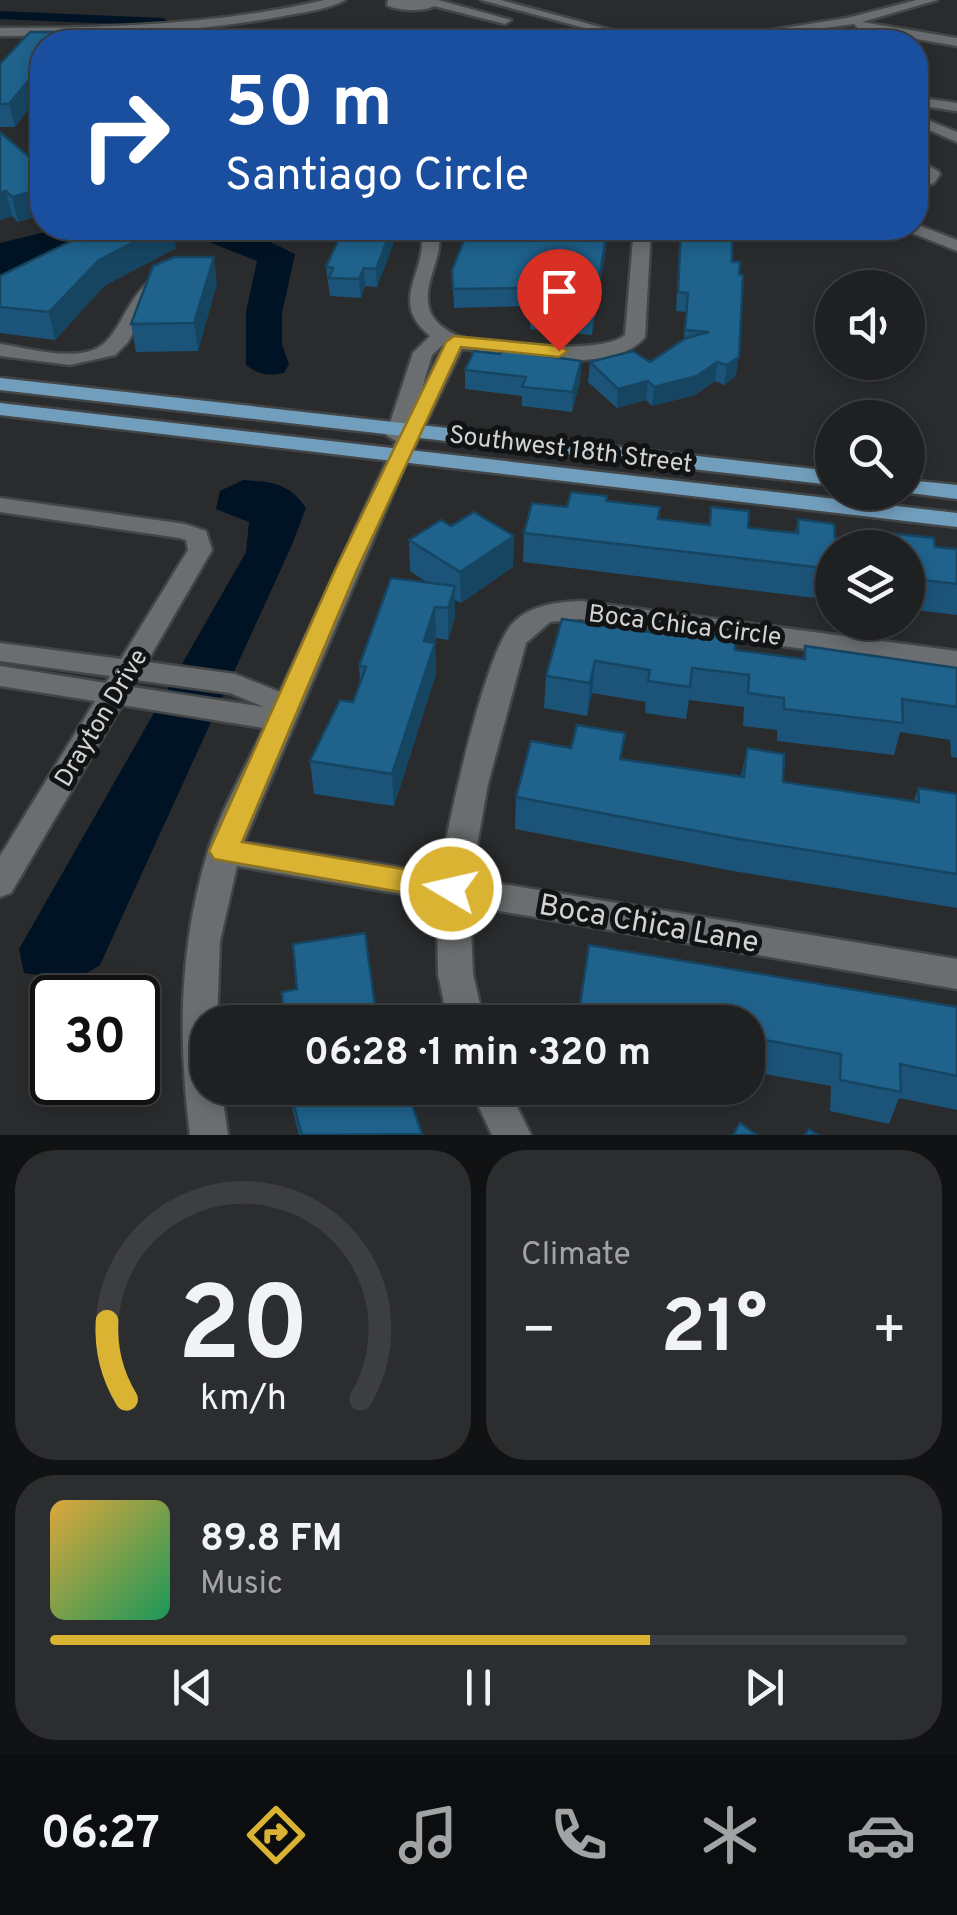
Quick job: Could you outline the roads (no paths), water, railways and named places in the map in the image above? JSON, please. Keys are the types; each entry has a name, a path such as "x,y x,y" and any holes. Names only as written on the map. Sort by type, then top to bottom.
{"main road":[{"name":"Southwest 18th Street","path":"0,384 957,520"},
{"name":"Southwest 18th Street","path":"0,409 402,439 815,476"},
{"path":"925,488 957,492"}],"street":[{"path":"257,0 287,13"},
{"path":"169,30 287,13 339,0"},
{"path":"394,0 393,5 409,8 431,1 542,30"},
{"path":"487,0 603,30"},
{"path":"789,30 886,14 931,0"},
{"path":"827,14 885,30"},
{"path":"886,14 904,26 901,30"},
{"path":"0,32 30,32"},
{"path":"928,38 957,42"},
{"path":"0,45 30,45"},
{"path":"928,103 957,107"},
{"path":"928,125 957,138"},
{"path":"928,235 957,246"},
{"path":"431,240 419,295 423,319 448,339 595,355 625,349 634,336 641,240"},
{"path":"0,350 76,359 104,354 124,334 148,286 193,266"},
{"path":"209,1135 200,1070 198,990 206,925 224,851 448,339"},
{"name":"Drayton Drive","path":"0,505 185,531 197,536 200,550 0,884"},
{"name":"Boca Chica Circle","path":"463,1005 451,941 451,889 457,850 513,643 529,622 544,614 580,610 957,660"},
{"path":"0,652 120,681"},
{"path":"0,676 160,686 229,697 282,712"},
{"name":"Boca Chica Lane","path":"224,851 957,974"},
{"path":"497,1105 512,1135"}],"water":[{"path":"30,236 30,240 104,240 0,284 0,243"},
{"path":"204,240 266,240 295,254 282,313 282,344 289,364 284,373 264,374 246,365 246,312 257,261"},
{"path":"243,480 279,485 306,508 100,965 83,975 24,973 19,949 246,552 249,522 216,509 220,491"}],"waterway":[{"path":"0,15 163,22"}]}
